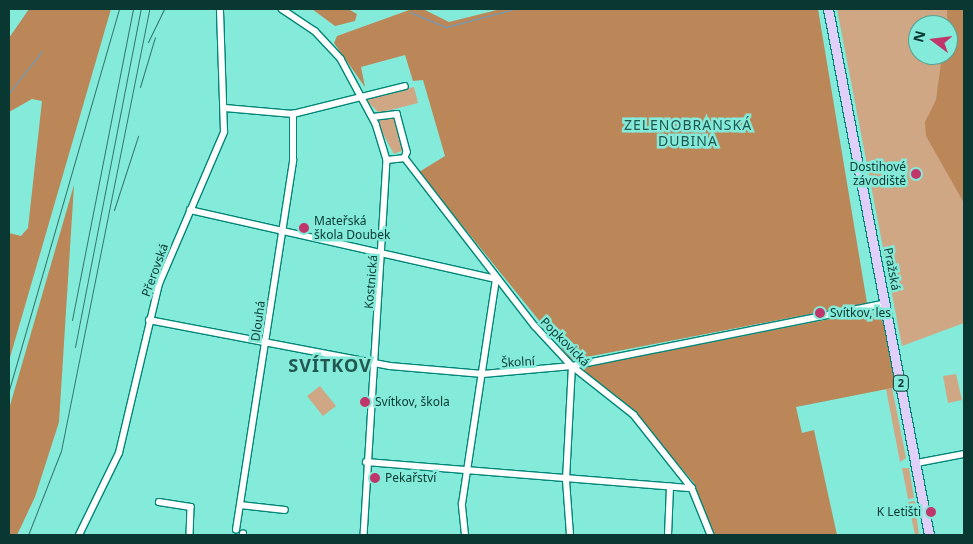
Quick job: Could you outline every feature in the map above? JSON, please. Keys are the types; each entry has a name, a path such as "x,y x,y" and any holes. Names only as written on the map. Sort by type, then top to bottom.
{"main road":[{"name":"Pražská","path":"828,9 917,463 929,535"}],"street":[{"name":"Přerovská","path":"79,535 116,461 161,278 222,138 225,108 220,9"},
{"name":"Kostnická","path":"282,9 325,40 363,96 373,117 387,160 384,254 366,462 364,535"},
{"path":"225,108 292,114 405,86"},
{"name":"Dlouhá","path":"236,530 293,160 292,114"},
{"path":"373,117 397,114 408,152 405,158 387,160"},
{"name":"Popkovická","path":"405,158 496,280 572,366 634,416 692,488 711,535"},
{"path":"190,210 496,280 461,508 466,535"},
{"name":"Školní","path":"150,320 374,363 483,374 572,366 886,303"},
{"path":"570,535 566,480 572,366"},
{"path":"917,463 964,454"},
{"path":"366,462 566,480 692,488"},
{"path":"678,487 684,478"},
{"path":"668,535 670,487"},
{"path":"159,502 191,506 190,535"},
{"path":"240,505 276,507 285,510"}],"shaded area":[{"path":"29,9 111,9 9,361 9,233 21,236 28,228 42,101 32,99 9,112 9,38"},
{"path":"312,9 348,9 357,14 355,21 335,26"},
{"path":"412,9 423,9 449,22 501,9 818,9 867,303 571,360 419,172 445,156 423,80 413,81 405,55 361,67 365,87 334,43 337,36"},
{"name":"Dostihové závodiště","path":"837,9 964,9 964,323 902,346"},
{"path":"947,9 964,9 964,203 926,136 925,122 936,100 941,65 958,65 958,15 947,15"},
{"path":"414,87 418,103 379,113 368,102 370,97"},
{"path":"396,115 404,150 394,154 378,125 381,117"},
{"path":"74,185 59,422 35,497 17,535 9,535 9,409"},
{"path":"866,312 876,314 883,322 897,387 796,407 802,433 814,430 837,535 713,535 694,483 635,413 579,368"},
{"path":"956,374 962,400 948,403 943,376"},
{"path":"320,386 336,406 323,416 307,396"},
{"path":"892,388 906,458 900,462 886,389"},
{"path":"902,468 909,468 914,498 908,499"},
{"path":"915,501 919,535 915,535 908,502"}],"waterway":[{"path":"410,12 446,27 514,9"},
{"path":"9,93 42,51"}],"railway":[{"path":"9,390 119,9"},
{"path":"72,320 133,9"},
{"path":"75,347 141,9"},
{"path":"28,535 61,451 149,9"},
{"path":"148,42 164,9"},
{"path":"140,87 155,37"},
{"path":"114,210 138,136"}],"place":[{"name":"Dostihové závodiště","path":"916,174"},
{"name":"Mateřská škola Doubek","path":"304,228"},
{"name":"Svítkov, les","path":"820,313"},
{"name":"Svítkov, škola","path":"365,402"},
{"name":"Pekařství","path":"375,478"},
{"name":"K Letišti","path":"931,512"}],"district":[{"name":"ZELENOBRANSKÁ DUBINA","path":"688,134"},
{"name":"SVÍTKOV","path":"330,365"}]}
